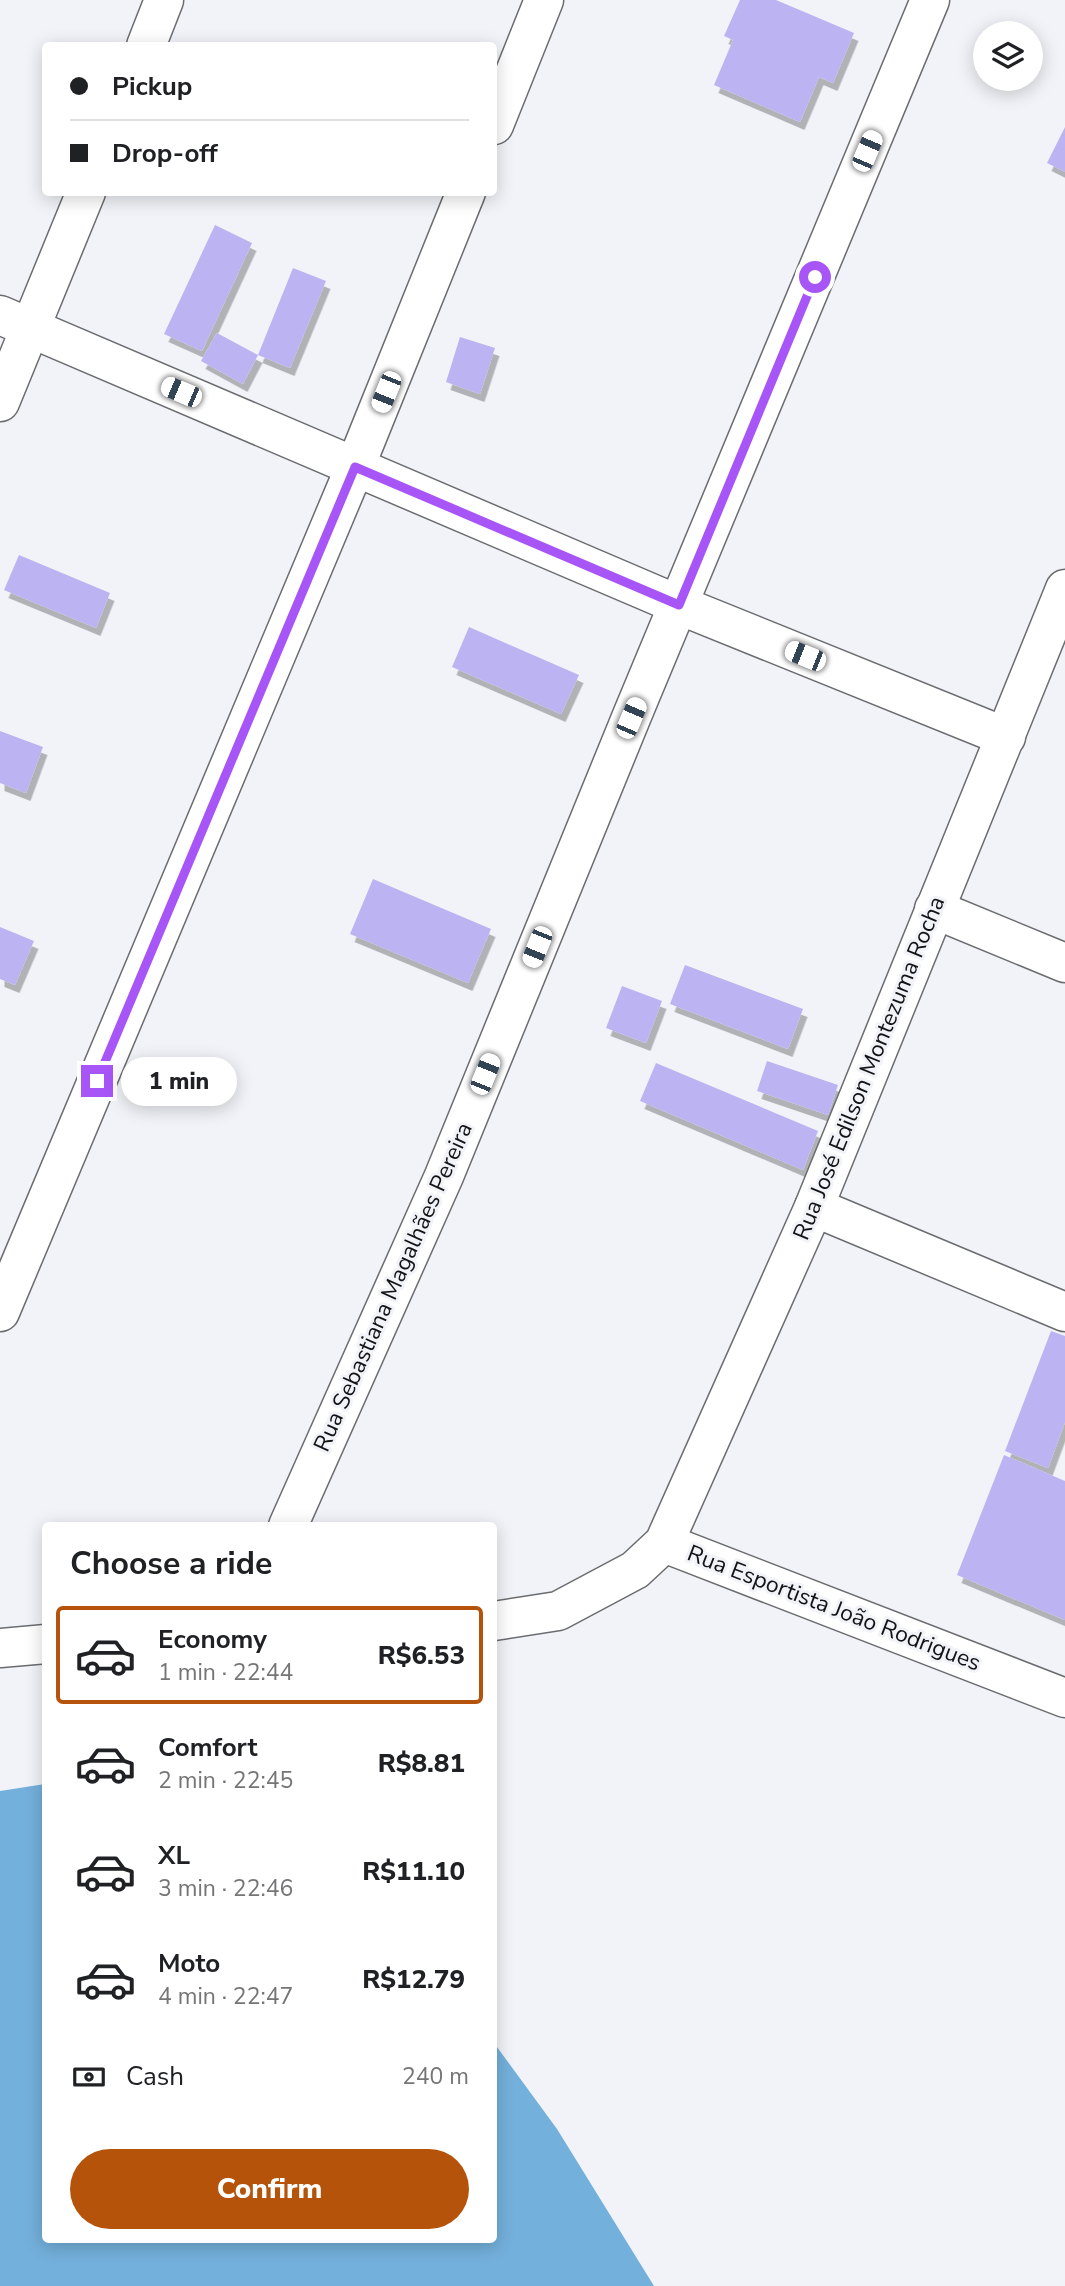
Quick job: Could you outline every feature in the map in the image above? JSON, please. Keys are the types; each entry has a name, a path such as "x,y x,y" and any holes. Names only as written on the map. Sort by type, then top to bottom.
{"street":[{"path":"148,42 164,0"},
{"path":"497,118 544,0"},
{"name":"Rua Sebastiana Magalhães Pereira","path":"290,1522 444,1176 930,0"},
{"path":"0,402 15,322 84,196"},
{"path":"0,1311 355,467 464,196"},
{"path":"15,322 679,605 1006,737"},
{"name":"Rua José Edilson Montezuma Rocha","path":"664,1542 814,1207 1006,737 1057,631 1065,589"},
{"path":"934,909 1065,963"},
{"path":"814,1207 1065,1312"},
{"name":"Rua Esportista João Rodrigues","path":"497,1621 558,1611 635,1570 664,1542 1065,1699"},
{"path":"0,1648 42,1644"}],"water":[{"path":"42,1784 42,2243 497,2243 497,2047 557,2129 654,2286 0,2286 0,1791"}],"building":[{"path":"740,0 776,0 854,33 833,83 819,77 800,122 714,85 733,40 724,36"},
{"path":"1065,127 1065,172 1047,163"},
{"path":"215,225 252,243 202,351 164,334"},
{"path":"293,268 326,281 290,368 258,355"},
{"path":"217,333 258,355 243,384 201,361"},
{"path":"460,337 495,348 480,394 446,382"},
{"path":"19,555 110,593 96,628 4,590"},
{"path":"469,627 579,675 561,714 452,667"},
{"path":"0,731 43,747 26,793 0,783"},
{"path":"373,879 491,929 468,983 350,934"},
{"path":"0,927 34,941 15,985 0,979"},
{"path":"685,965 803,1009 788,1049 670,1004"},
{"path":"622,986 662,1001 646,1043 606,1028"},
{"path":"767,1061 838,1085 828,1115 757,1091"},
{"path":"656,1063 818,1131 803,1170 640,1101"},
{"path":"1051,1331 1065,1336 1065,1422 1048,1468 1005,1451"},
{"path":"1004,1455 1065,1481 1065,1620 957,1575"}],"route":[{"path":"97,1081 355,467 679,605 815,277"}]}
